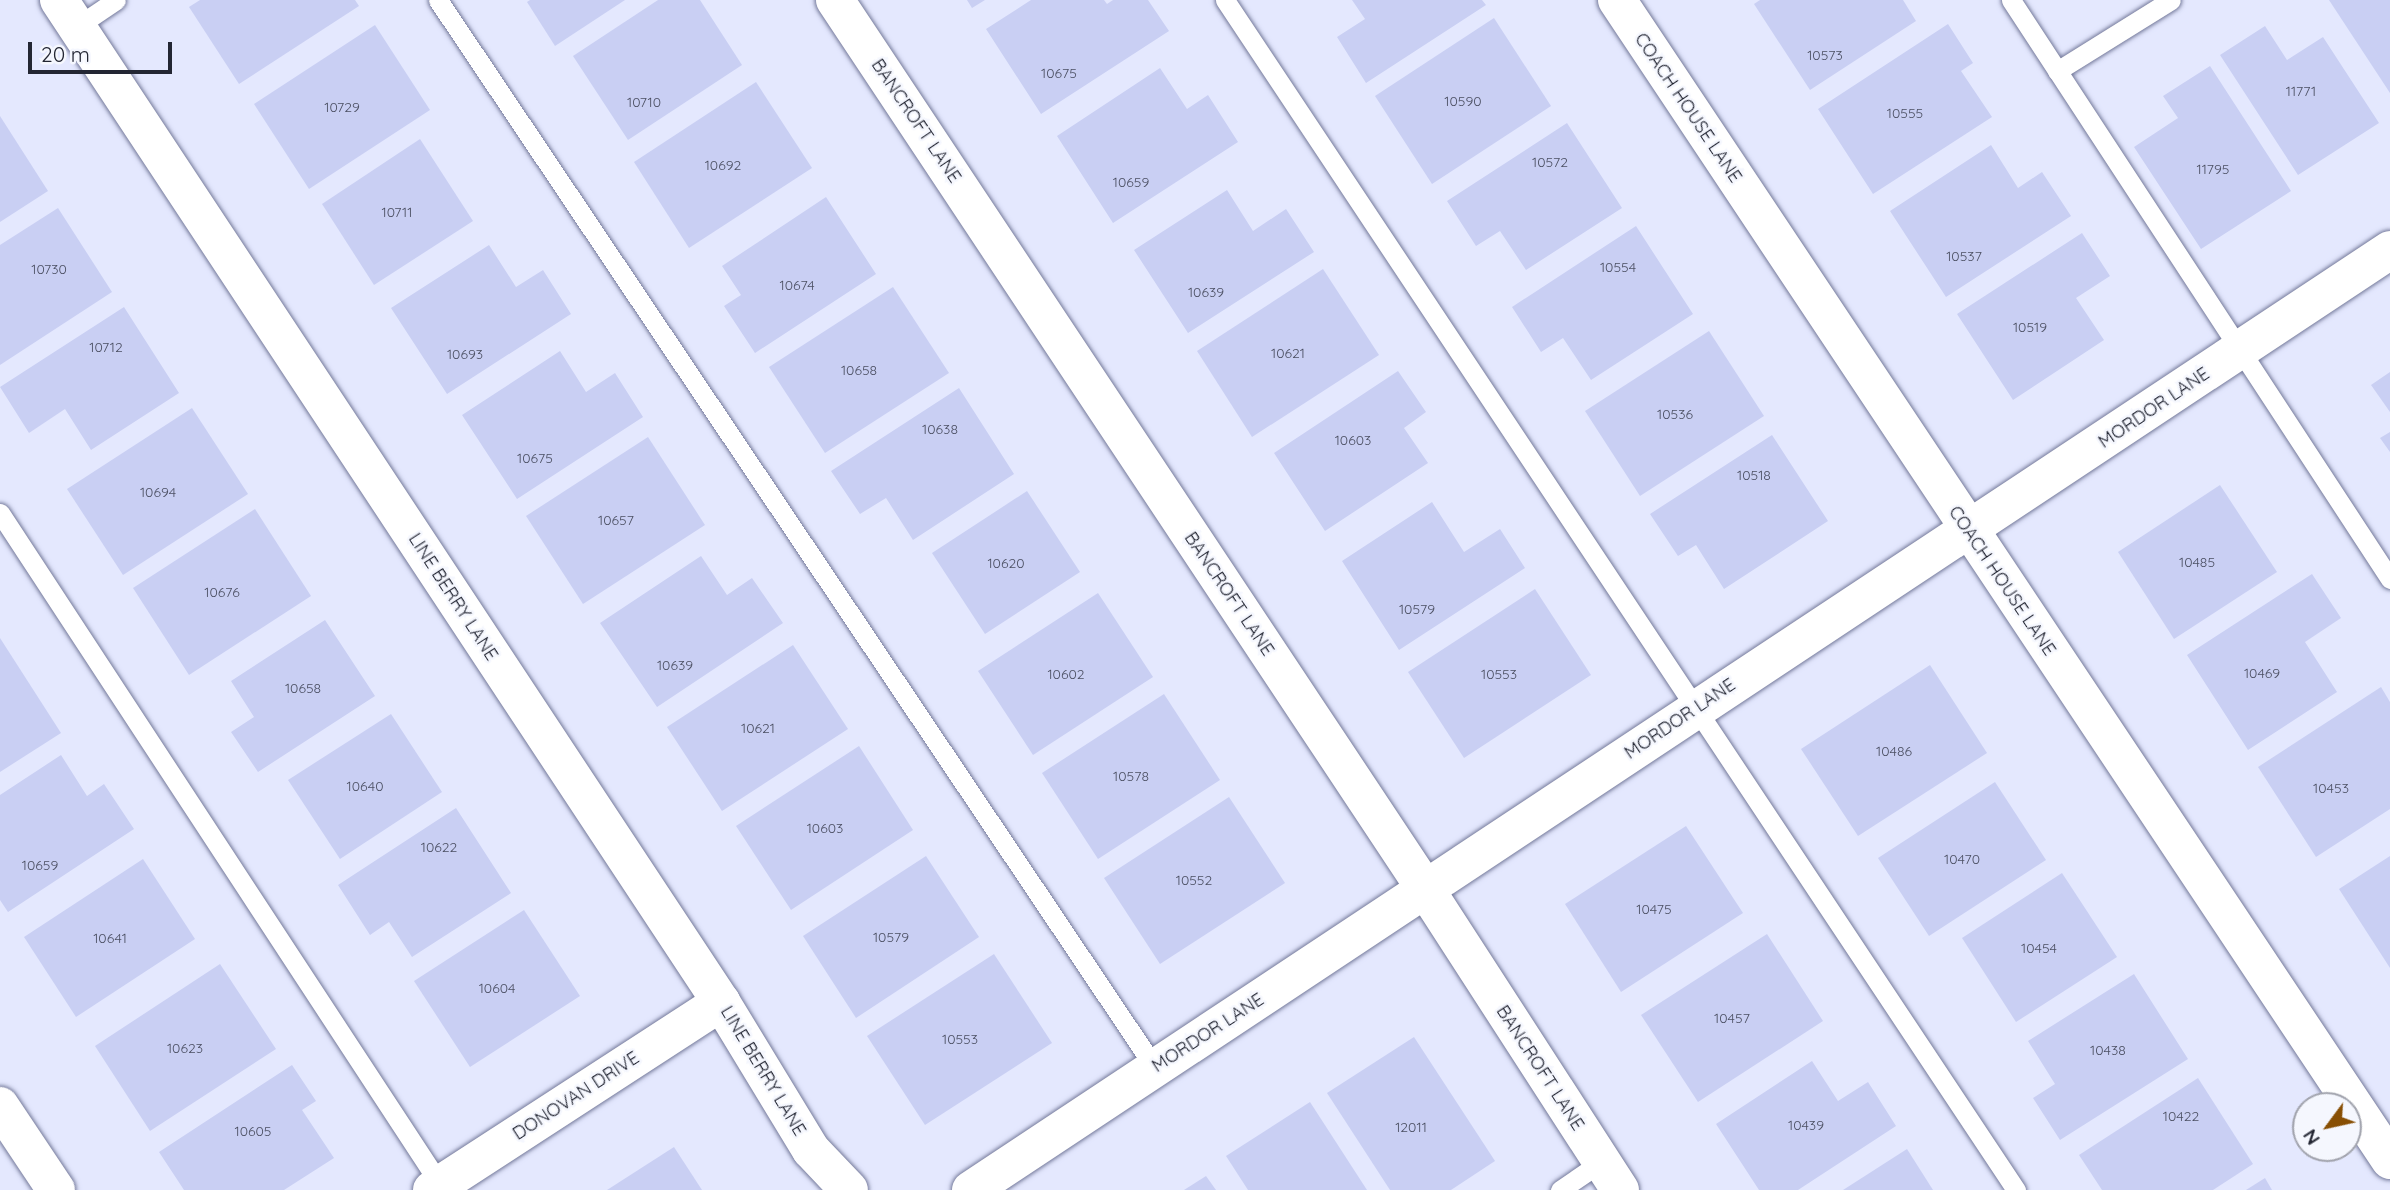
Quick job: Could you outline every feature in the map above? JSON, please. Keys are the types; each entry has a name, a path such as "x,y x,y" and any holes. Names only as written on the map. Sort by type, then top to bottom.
{"street":[{"name":"BANCROFT LANE","path":"835,0 1426,890 1610,1176"},
{"name":"COACH HOUSE LANE","path":"1617,0 2390,1160"},
{"name":"LINE BERRY LANE","path":"68,13 721,1002 811,1150 849,1190"},
{"name":"MORDOR LANE","path":"971,1190 2390,250"},
{"name":"DONOVAN DRIVE","path":"439,1188 721,1002"},
{"path":"0,1106 56,1190"}],"lane":[{"path":"68,13 116,0"},
{"path":"438,0 1155,1068"},
{"path":"1225,0 2015,1190"},
{"path":"2011,0 2390,579"},
{"path":"2057,71 2171,0"},
{"path":"0,513 439,1188"},
{"path":"1560,1190 1610,1176"}],"building":[{"path":"200,0 355,0 359,6 239,84 189,7"},
{"path":"625,0 555,46 527,2"},
{"path":"658,0 700,0 742,65 628,140 573,56"},
{"path":"967,0 985,0 972,8"},
{"path":"1031,0 1104,0 1107,4 1113,0 1148,0 1169,31 1041,114 986,29"},
{"path":"1352,0 1482,0 1486,5 1366,83 1337,37 1365,19"},
{"path":"1760,0 1903,0 1916,21 1810,90 1754,4"},
{"path":"2329,0 2390,0 2390,93"},
{"path":"1494,18 1551,106 1432,184 1375,96"},
{"path":"1948,24 1973,63 1961,71 1992,117 1873,194 1818,109"},
{"path":"375,25 430,110 309,189 254,104"},
{"path":"2265,26 2287,60 2323,37 2379,123 2298,175 2220,55"},
{"path":"2210,66 2291,191 2201,249 2134,147 2178,118 2163,96"},
{"path":"1160,68 1187,109 1208,95 1238,142 1113,223 1057,136"},
{"path":"756,82 812,168 689,248 634,162"},
{"path":"0,116 48,191 0,222"},
{"path":"1567,123 1622,208 1526,270 1500,231 1476,246 1447,201"},
{"path":"420,139 473,221 374,285 322,204"},
{"path":"1991,145 2018,188 2042,172 2071,216 1946,297 1890,211"},
{"path":"1227,190 1253,231 1286,209 1314,252 1188,333 1134,250"},
{"path":"826,197 876,274 755,353 724,306 741,295 722,266"},
{"path":"58,208 112,292 0,365 0,245"},
{"path":"1636,226 1693,314 1591,380 1563,338 1541,352 1512,307"},
{"path":"2082,233 2110,276 2076,298 2104,340 2013,400 1957,314"},
{"path":"489,245 516,287 543,270 571,314 447,394 391,308"},
{"path":"1323,269 1379,355 1252,437 1197,351"},
{"path":"893,287 949,373 825,453 769,367"},
{"path":"124,307 179,393 91,450 65,409 29,433 0,387"},
{"path":"1709,331 1764,416 1640,496 1585,411"},
{"path":"560,351 586,392 615,373 643,417 517,499 462,415"},
{"path":"1398,371 1426,412 1404,428 1428,463 1325,531 1274,453"},
{"path":"2390,372 2390,412 2371,385"},
{"path":"959,388 1014,474 913,540 886,498 860,514 831,471"},
{"path":"192,408 248,494 123,575 67,489"},
{"path":"2390,432 2390,452 2380,438"},
{"path":"1772,435 1828,521 1724,589 1696,545 1678,556 1650,514"},
{"path":"648,437 705,525 583,604 526,516"},
{"path":"2220,485 2277,572 2174,639 2118,552"},
{"path":"1027,491 1080,572 985,634 932,553"},
{"path":"1432,502 1464,552 1500,529 1525,568 1399,650 1342,561"},
{"path":"255,509 311,596 189,675 133,588"},
{"path":"701,556 727,595 752,578 783,623 657,707 600,623"},
{"path":"2312,574 2341,618 2305,642 2337,692 2248,750 2187,655"},
{"path":"1535,589 1591,675 1464,758 1408,672"},
{"path":"1098,593 1153,677 1033,755 978,671"},
{"path":"325,620 375,696 258,772 231,732 254,717 231,681"},
{"path":"0,638 61,733 0,772"},
{"path":"793,645 848,729 722,811 667,727"},
{"path":"1930,665 1987,753 1858,836 1801,749"},
{"path":"2381,687 2390,702 2390,809 2316,857 2258,767"},
{"path":"1164,694 1220,780 1098,859 1042,773"},
{"path":"391,714 442,792 340,859 288,780"},
{"path":"859,746 913,830 791,910 736,826"},
{"path":"61,755 87,796 104,784 134,829 8,912 0,900 0,795"},
{"path":"1995,782 2046,860 1929,936 1878,858"},
{"path":"1229,797 1285,883 1160,964 1104,878"},
{"path":"456,808 511,893 412,957 389,922 370,935 338,885"},
{"path":"1686,826 1743,913 1621,992 1565,904"},
{"path":"926,856 979,937 856,1018 803,936"},
{"path":"2390,856 2390,968 2339,889"},
{"path":"143,859 195,939 76,1017 24,937"},
{"path":"2062,873 2117,957 2016,1022 1962,938"},
{"path":"524,910 580,996 470,1067 414,981"},
{"path":"1767,934 1823,1021 1698,1102 1641,1015"},
{"path":"994,954 1052,1043 925,1125 867,1036"},
{"path":"220,964 276,1049 150,1131 95,1046"},
{"path":"2134,974 2188,1059 2060,1140 2033,1098 2055,1084 2028,1041"},
{"path":"1414,1037 1495,1161 1451,1190 1390,1190 1327,1093"},
{"path":"1812,1061 1838,1101 1868,1082 1896,1126 1798,1190 1759,1190 1716,1124"},
{"path":"292,1065 316,1101 302,1110 334,1158 284,1190 184,1190 159,1152"},
{"path":"2198,1078 2253,1164 2213,1190 2102,1190 2079,1155"},
{"path":"1310,1102 1367,1190 1248,1190 1226,1156"},
{"path":"674,1147 702,1190 607,1190"},
{"path":"1907,1149 1933,1190 1843,1190"},
{"path":"1206,1176 1216,1190 1184,1190"},
{"path":"2265,1178 2272,1190 2246,1190"}]}
